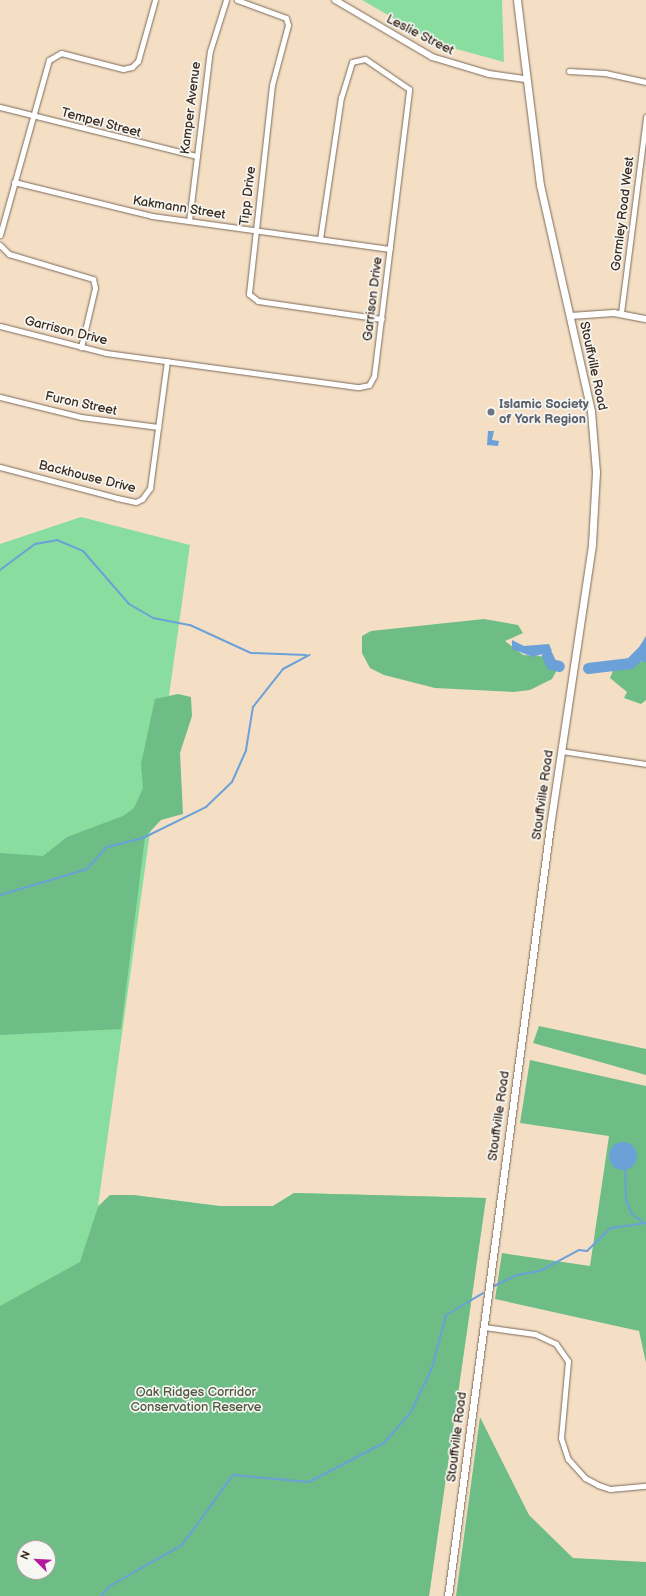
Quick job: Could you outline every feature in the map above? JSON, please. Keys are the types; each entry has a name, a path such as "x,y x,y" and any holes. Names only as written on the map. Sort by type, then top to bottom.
{"main road":[{"name":"Stouffville Road","path":"448,1596 561,751 592,544 596,472 591,411 540,184 524,79 517,0"}],"street":[{"path":"0,235 48,61 55,54 123,69 135,65 155,0"},
{"name":"Kamper Avenue","path":"189,221 210,51 226,0"},
{"name":"Tipp Drive","path":"237,0 286,18 288,25 272,85 248,288 253,299 382,319"},
{"name":"Leslie Street","path":"335,0 432,57 489,74 524,79"},
{"name":"Garrison Drive","path":"0,326 81,347 167,362 364,387 374,377 409,89 359,58 348,69 341,97 320,240"},
{"path":"569,71 605,73 646,82"},
{"name":"Tempel Street","path":"0,107 197,156"},
{"name":"Gormley Road West","path":"622,313 646,117"},
{"name":"Kakmann Street","path":"14,182 116,208 255,231 390,249"},
{"path":"0,245 9,254 92,278 95,287 81,347"},
{"path":"570,316 622,313 646,319"},
{"path":"158,427 167,362"},
{"name":"Furon Street","path":"0,396 81,417 158,427"},
{"name":"Backhouse Drive","path":"0,467 137,502 149,489 158,427"},
{"path":"561,751 646,764"},
{"path":"484,1327 535,1334 556,1344 568,1361 561,1438 568,1459 585,1478 598,1485 610,1489 646,1486"}],"green space":[{"path":"362,0 502,0 504,62 438,44"},
{"name":"Oak Ridges Corridor Conservation Reserve","path":"81,517 190,545 98,1206 110,1195 133,1195 219,1206 273,1206 294,1193 486,1198 429,1596 0,1596 0,544"},
{"path":"484,619 518,625 523,633 505,641 523,655 551,657 557,670 552,679 530,690 513,692 435,688 384,675 370,668 362,653 362,636 371,631"},
{"path":"646,660 646,700 641,704 624,698 627,692 610,678 614,668"},
{"path":"178,694 191,697 192,716 180,753 183,814 161,820 145,837 121,1029 0,1035 0,853 43,856 67,837 123,816 134,808 143,788 141,764 155,699"},
{"path":"539,1026 646,1049 646,1075 533,1043"},
{"path":"530,1060 646,1086 646,1363 639,1331 495,1299 502,1253 590,1266 609,1136 520,1123"},
{"name":"Oak Ridges Corridor Conservation Reserve","path":"294,1193 486,1198 429,1596 0,1596 0,1306 80,1262 98,1207 110,1195 133,1195 219,1206 273,1206"},
{"path":"480,1417 529,1515 573,1558 646,1562 646,1596 456,1596"}],"water":[{"path":"488,431 494,431 492,440 499,441 498,446 487,445"},
{"path":"646,636 646,662 643,662 633,657"},
{"path":"512,640 524,646 549,644 552,651 533,657 512,649"},
{"path":"623,1142 633,1146 637,1156 633,1166 623,1170 613,1166 609,1156 613,1146"}],"waterway":[{"path":"0,570 35,544 57,540 83,551 129,604 153,618 190,625 251,653 306,655"},
{"path":"588,668 630,663 646,647"},
{"path":"0,895 87,869 107,847 143,838 206,807 232,782 246,750 253,707 283,669 309,655"},
{"path":"547,655 551,664 559,666"},
{"path":"625,1170 626,1200 632,1214 644,1223"},
{"path":"494,1286 517,1275 540,1271 579,1250 587,1251 611,1228 646,1223"},
{"path":"101,1596 110,1586 182,1545 233,1475 309,1482 384,1443 411,1412 432,1368 446,1315 483,1293"}],"place":[{"name":"Islamic Society of York Region","path":"491,412"}]}
